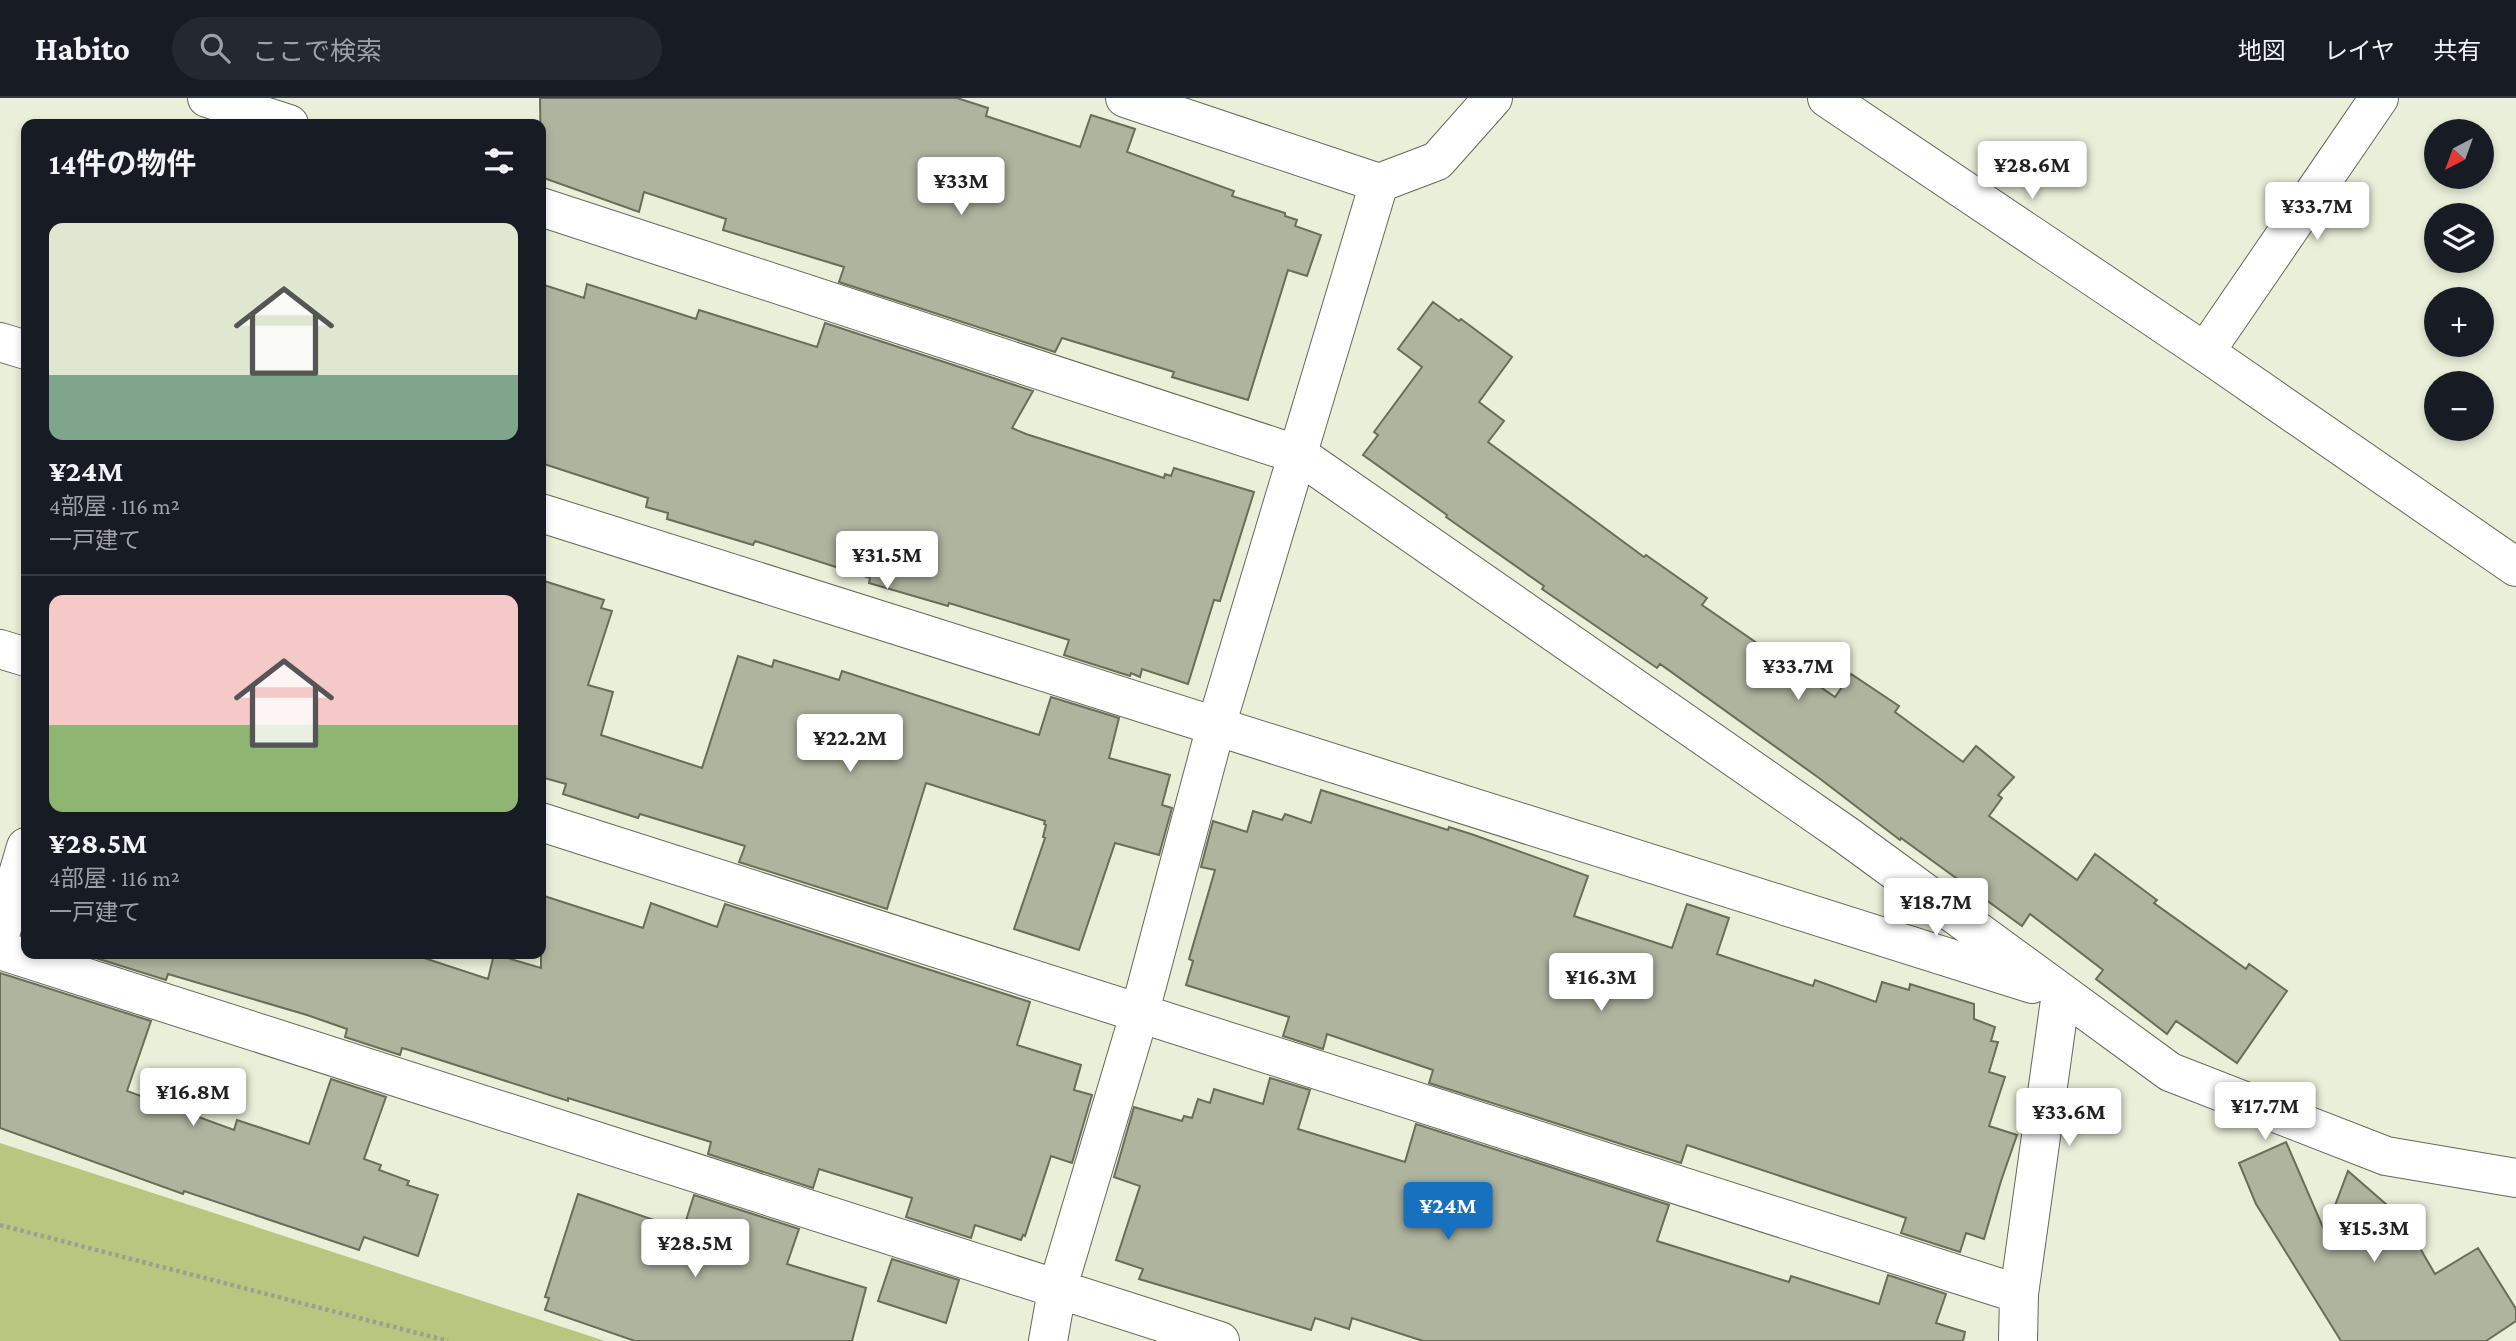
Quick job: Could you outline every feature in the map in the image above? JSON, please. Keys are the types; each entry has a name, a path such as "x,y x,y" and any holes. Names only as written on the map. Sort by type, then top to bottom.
{"street":[{"path":"1125,98 1379,183 1437,161 1493,98"},
{"path":"1827,98 2205,352 2516,567"},
{"path":"2205,352 2379,98"},
{"path":"231,107 272,119"},
{"path":"1048,1341 1058,1290 1139,1015 1216,726 1379,183"},
{"path":"546,208 1299,454 1835,827 2171,1072 2386,1156 2516,1178"},
{"path":"0,342 21,348"},
{"path":"546,515 2061,993"},
{"path":"0,649 21,655"},
{"path":"546,824 2019,1294"},
{"path":"0,935 21,864"},
{"path":"0,950 21,957"},
{"path":"28,959 1220,1341"},
{"path":"2018,1341 2019,1294 2061,993"}],"path":[{"path":"0,1225 448,1341"}],"green space":[{"path":"0,1143 605,1341 0,1341"}],"building":[{"path":"540,98 957,98 988,108 986,116 1080,147 1091,115 1135,129 1127,152 1234,191 1232,196 1285,213 1285,216 1297,220 1295,226 1321,235 1307,276 1288,270 1248,400 1172,377 1174,372 1062,338 1055,352 839,282 844,267 723,230 726,219 644,192 639,212 546,179 546,119 540,119"},
{"path":"587,284 696,319 699,310 817,347 825,323 1033,391 1012,428 1026,434 1164,478 1165,474 1171,476 1174,468 1254,492 1220,601 1214,600 1188,684 1142,669 1140,677 1131,673 1130,676 1064,655 1069,640 949,603 948,606 869,583 870,578 755,541 753,545 667,519 668,513 646,507 648,498 546,465 546,286 584,298"},
{"path":"1433,302 1512,357 1479,402 1504,421 1488,442 1644,557 1646,555 1707,598 1702,605 1835,697 1851,674 1899,706 1895,712 1963,762 1976,746 2014,777 1998,795 2002,798 1989,816 2077,880 2095,854 2157,900 2154,903 2246,969 2249,964 2287,991 2237,1063 2176,1021 2167,1034 2096,979 2103,970 2030,914 2022,926 1660,664 1657,668 1542,589 1544,586 1363,455 1378,435 1374,432 1422,367 1398,349"},
{"path":"546,582 604,600 601,608 612,611 588,685 613,692 601,735 702,768 738,656 772,667 774,660 839,680 842,671 1039,735 1051,697 1119,718 1109,758 1170,775 1162,805 1172,808 1159,855 1115,843 1079,950 1014,929 1045,838 1045,821 926,783 887,909 739,862 745,846 640,814 638,818 563,794 566,784 546,778"},
{"path":"1321,790 1448,830 1449,827 1474,835 1588,876 1574,916 1672,948 1687,904 1729,918 1717,954 1813,986 1815,980 1876,1002 1882,982 1909,990 1910,984 1974,1004 1974,1019 1995,1027 1991,1041 1998,1042 1989,1072 2005,1077 1989,1126 2017,1135 1984,1239 1966,1233 1960,1252 1901,1233 1906,1218 1687,1145 1681,1163 1429,1083 1433,1070 1327,1034 1323,1049 1283,1036 1289,1017 1186,985 1193,961 1189,959 1215,870 1201,867 1213,821 1247,832 1253,811 1282,820 1285,814 1311,823"},
{"path":"546,897 643,928 651,903 717,927 725,904 1030,1002 1017,1045 1081,1065 1074,1090 1092,1095 1072,1163 1051,1156 1025,1236 1023,1235 1021,1240 975,1225 971,1238 906,1217 912,1198 819,1169 813,1188 708,1154 711,1142 568,1098 568,1101 402,1048 400,1055 345,1037 347,1029 307,1015 168,974 166,980 99,959 427,959 488,979 493,959 511,959 541,968 541,959 546,959"},
{"path":"0,973 151,1021 127,1091 234,1130 237,1120 309,1144 331,1079 386,1097 364,1159 381,1165 379,1170 409,1181 407,1185 438,1195 418,1256 364,1237 359,1250 184,1191 183,1194 0,1128"},
{"path":"1270,1078 1310,1090 1298,1129 1405,1162 1416,1124 1669,1205 1657,1241 1789,1282 1791,1276 1879,1304 1888,1275 1946,1294 1936,1323 1965,1332 1963,1341 1423,1341 1352,1318 1349,1329 1315,1318 1311,1330 1139,1279 1143,1269 1116,1260 1140,1186 1114,1177 1134,1107 1182,1121 1184,1116 1192,1118 1198,1099 1210,1103 1214,1089 1263,1104"},
{"path":"2286,1142 2325,1232 2348,1171 2403,1219 2435,1274 2478,1248 2516,1309 2516,1321 2486,1341 2341,1341 2256,1204 2239,1163"},
{"path":"578,1194 683,1230 694,1195 799,1229 787,1264 866,1288 852,1341 635,1341 545,1310 549,1298 545,1297"},
{"path":"892,1259 959,1280 946,1323 878,1301"}]}
